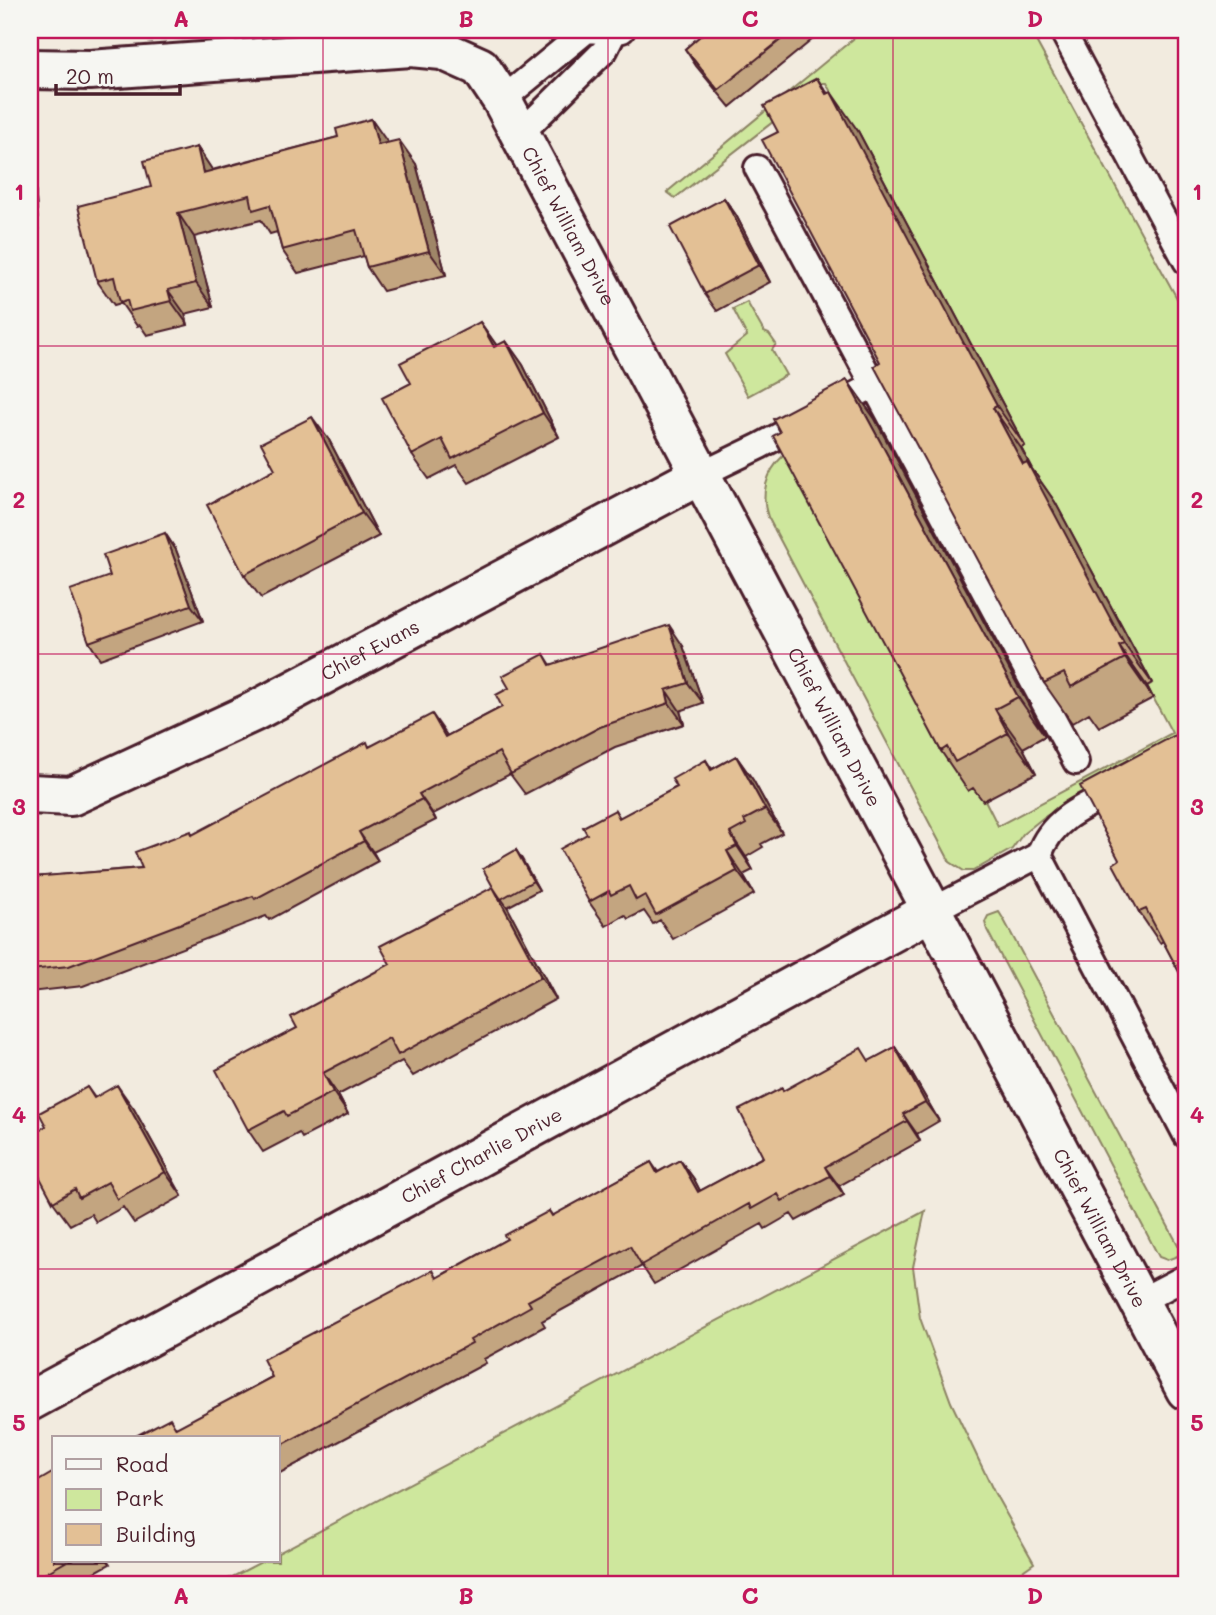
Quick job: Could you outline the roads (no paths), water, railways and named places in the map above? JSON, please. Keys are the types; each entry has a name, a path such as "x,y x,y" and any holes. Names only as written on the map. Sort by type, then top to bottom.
{"street":[{"name":"Chief William Drive","path":"30,69 90,70 411,47 442,50 480,67 502,100 702,474 1186,1390"},
{"name":"Chief Evans","path":"30,794 71,796 253,712 702,474"},
{"name":"Chief Charlie Drive","path":"30,1401 933,910"}],"lane":[{"path":"502,100 587,30 616,30 605,50 520,134"},
{"path":"1062,30 1186,261"},
{"path":"757,168 1076,762"},
{"path":"702,474 761,446 874,384"},
{"path":"1138,780 1063,820 1045,839 1040,855 1186,1135"},
{"path":"933,910 1040,855"},
{"path":"1140,1301 1186,1277"}]}
